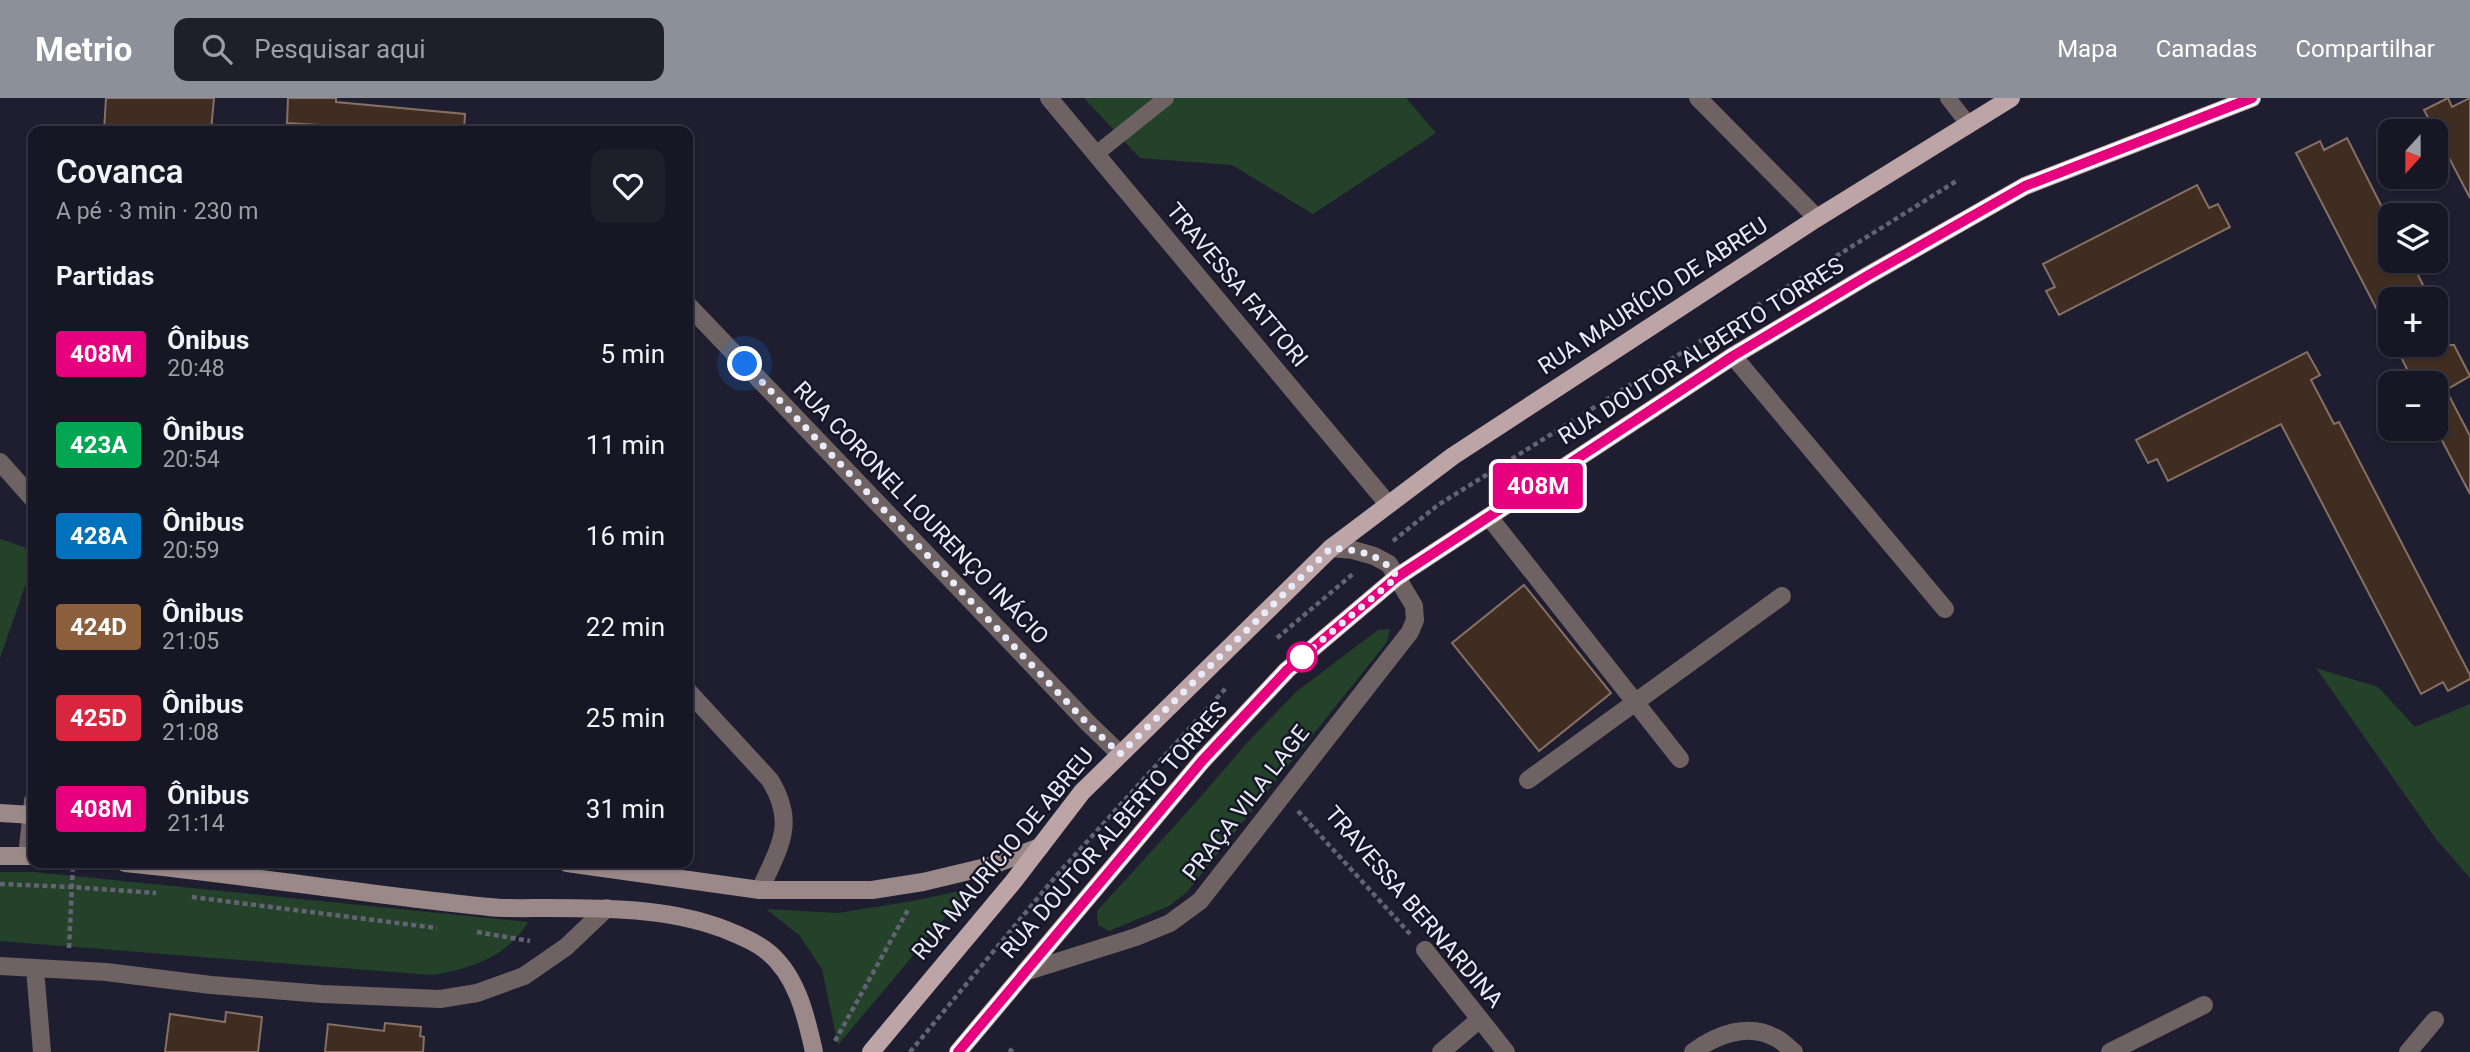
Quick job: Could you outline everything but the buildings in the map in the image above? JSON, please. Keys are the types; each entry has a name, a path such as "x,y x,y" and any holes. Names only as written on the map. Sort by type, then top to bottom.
{"main road":[{"name":"RUA MAURÍCIO DE ABREU","path":"871,1052 1082,792 1331,548 1453,456 1817,218 2011,98"},
{"name":"RUA DOUTOR ALBERTO TORRES","path":"958,1052 1202,761 1277,680 1397,577 1733,356 2025,186 2252,98"},
{"path":"0,813 28,810"},
{"path":"603,868 760,890 872,890 923,882 990,866 1040,847"},
{"path":"0,856 28,856"},
{"path":"178,868 492,908 607,908 699,920 764,948 781,964 803,1005 814,1052"}],"street":[{"name":"TRAVESSA FATTORI","path":"1049,98 1388,504"},
{"path":"1698,98 1817,218"},
{"name":"RUA CORONEL LOURENÇO INÁCIO","path":"693,309 1087,723 1120,754"},
{"path":"1733,356 1945,609"},
{"path":"0,462 28,493"},
{"path":"1489,517 1680,759"},
{"path":"1331,548 1374,556 1389,564 1397,577"},
{"name":"PRAÇA VILA LAGE","path":"1024,972 1136,937 1170,923 1200,901 1410,632 1415,620 1414,606 1397,577"},
{"path":"1528,780 1782,596"},
{"path":"693,696 770,780 784,808 785,826 760,890"},
{"path":"0,966 106,972 211,985 321,994 440,999 477,993 524,976 566,947 607,908"},
{"name":"TRAVESSA BERNARDINA","path":"1425,950 1506,1052"},
{"path":"35,970 42,1052"},
{"path":"2110,1052 2204,1005"},
{"path":"1441,1052 1480,1019"},
{"path":"2408,1052 2435,1020"},
{"path":"1693,1052 1714,1038 1736,1031 1776,1037 1794,1052"}],"lane":[{"path":"1096,154 1166,98"},
{"path":"1948,98 1969,125"}],"path":[{"name":"TRAVESSA BERNARDINA","path":"1284,794 1425,950"},
{"path":"68,970 73,868"},
{"path":"833,1046 923,882"},
{"path":"0,884 161,894"},
{"path":"186,896 438,928"},
{"path":"464,931 566,947"}],"green space":[{"path":"1084,98 1406,98 1436,133 1313,214 1232,165 1140,158"},
{"path":"0,539 28,548 28,577 0,658"},
{"path":"1390,629 1387,642 1187,892 1169,906 1109,931 1098,925 1097,911 1296,692 1378,630"},
{"path":"2316,668 2378,687 2415,727 2470,704 2470,878 2436,839"},
{"path":"0,872 34,872 528,922 520,934 499,952 473,965 431,975 0,941"},
{"path":"969,889 838,1045 822,969 799,935 766,909 838,913"}],"bus line":[{"name":"408M","path":"958,1052 1202,761 1287,670 1397,577 1733,356 2025,186 2252,98"}],"route":[{"path":"745,364 1087,723 1120,754 1331,548 1353,550 1389,564 1397,577 1302,657"}]}
